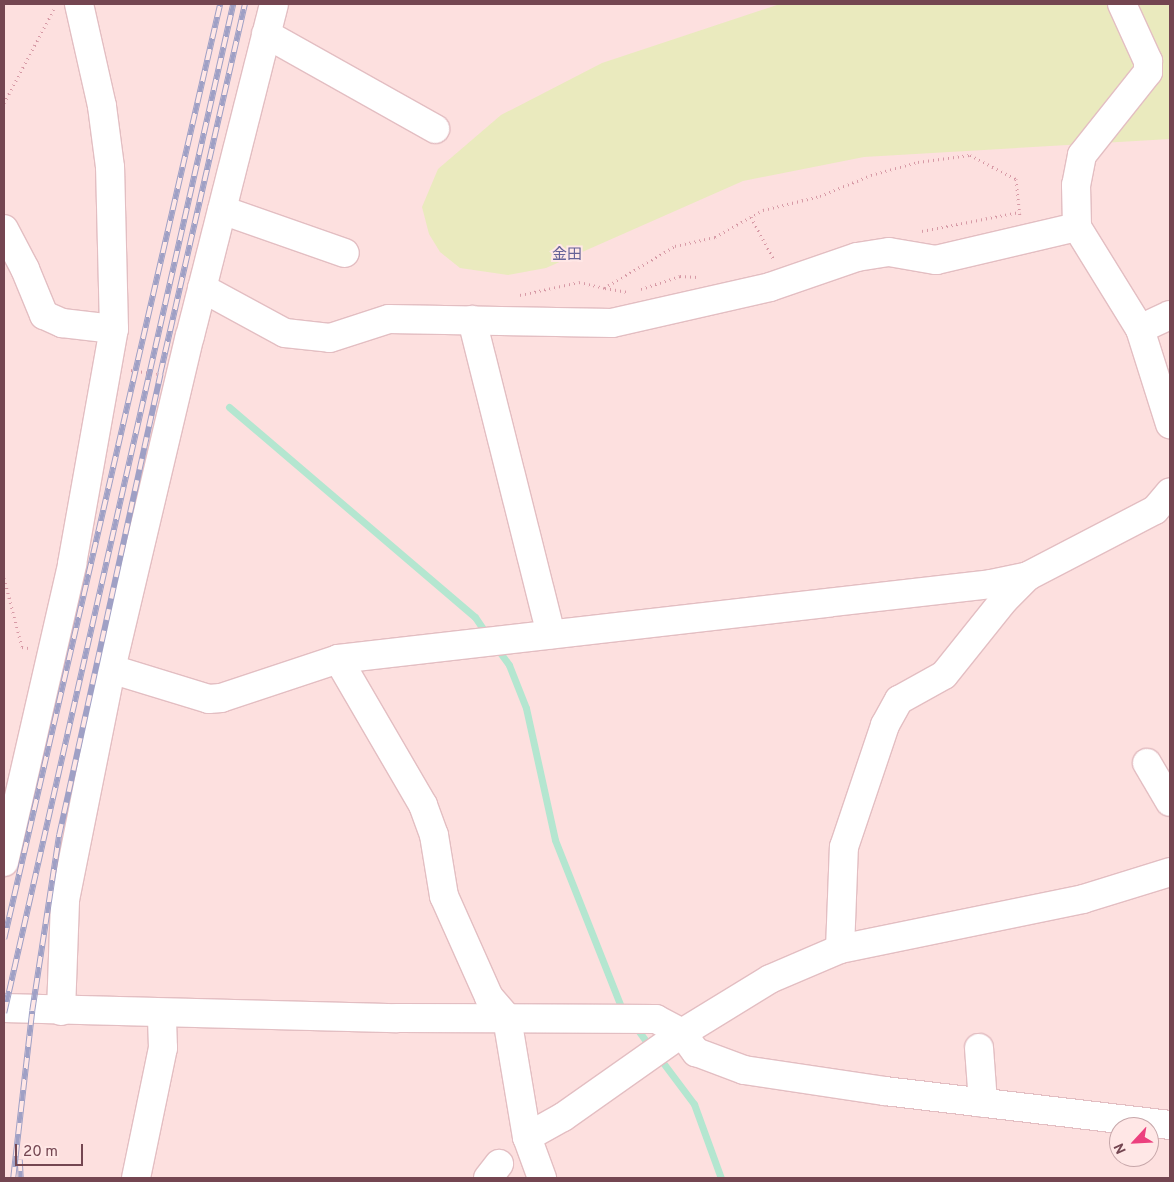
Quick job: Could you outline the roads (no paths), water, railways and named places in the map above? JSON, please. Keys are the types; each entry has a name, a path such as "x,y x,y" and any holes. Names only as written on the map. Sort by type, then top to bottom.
{"street":[{"path":"4,862 75,545 114,329 110,167 102,106 78,4"},
{"path":"61,1011 66,900 111,669 202,288 274,4"},
{"path":"1122,4 1148,61 1148,72 1082,155 1076,184 1077,227 1140,329 1170,424"},
{"path":"266,34 436,129"},
{"path":"222,210 345,253"},
{"path":"202,288 285,333 330,338 388,319 612,323 770,287 857,257 889,252 936,260 1077,227"},
{"path":"4,229 25,269 44,315 62,323 114,329"},
{"path":"1140,329 1170,315"},
{"path":"480,321 551,634"},
{"path":"111,669 209,699 221,698 338,659 991,584 1028,576 1155,510 1170,492"},
{"path":"840,949 844,847 884,725 899,700 944,674 1004,600 1028,576"},
{"path":"338,659 423,805 434,835 444,896 489,997 507,1018 527,1137 542,1178"},
{"path":"1147,763 1170,802"},
{"path":"493,1171 527,1137 563,1117 682,1034 770,979 840,949 1083,899 1170,872"},
{"path":"4,1008 162,1014 656,1019 682,1034 696,1052 744,1070 983,1103 1170,1125"},
{"path":"136,1178 163,1048 162,1014"},
{"path":"979,1048 983,1103"}],"waterway":[{"path":"229,407 475,617 488,636"},
{"path":"496,647 509,665 526,708 555,840 623,1012"},
{"path":"635,1026 651,1048"},
{"path":"658,1056 694,1104 721,1178"}],"railway":[{"path":"4,939 220,4"},
{"path":"4,1013 233,4"},
{"path":"13,1178 32,1011 59,835 160,374 245,4"},
{"path":"20,1160 21,1178"}],"district":[{"name":"金田","path":"567,256"}]}
